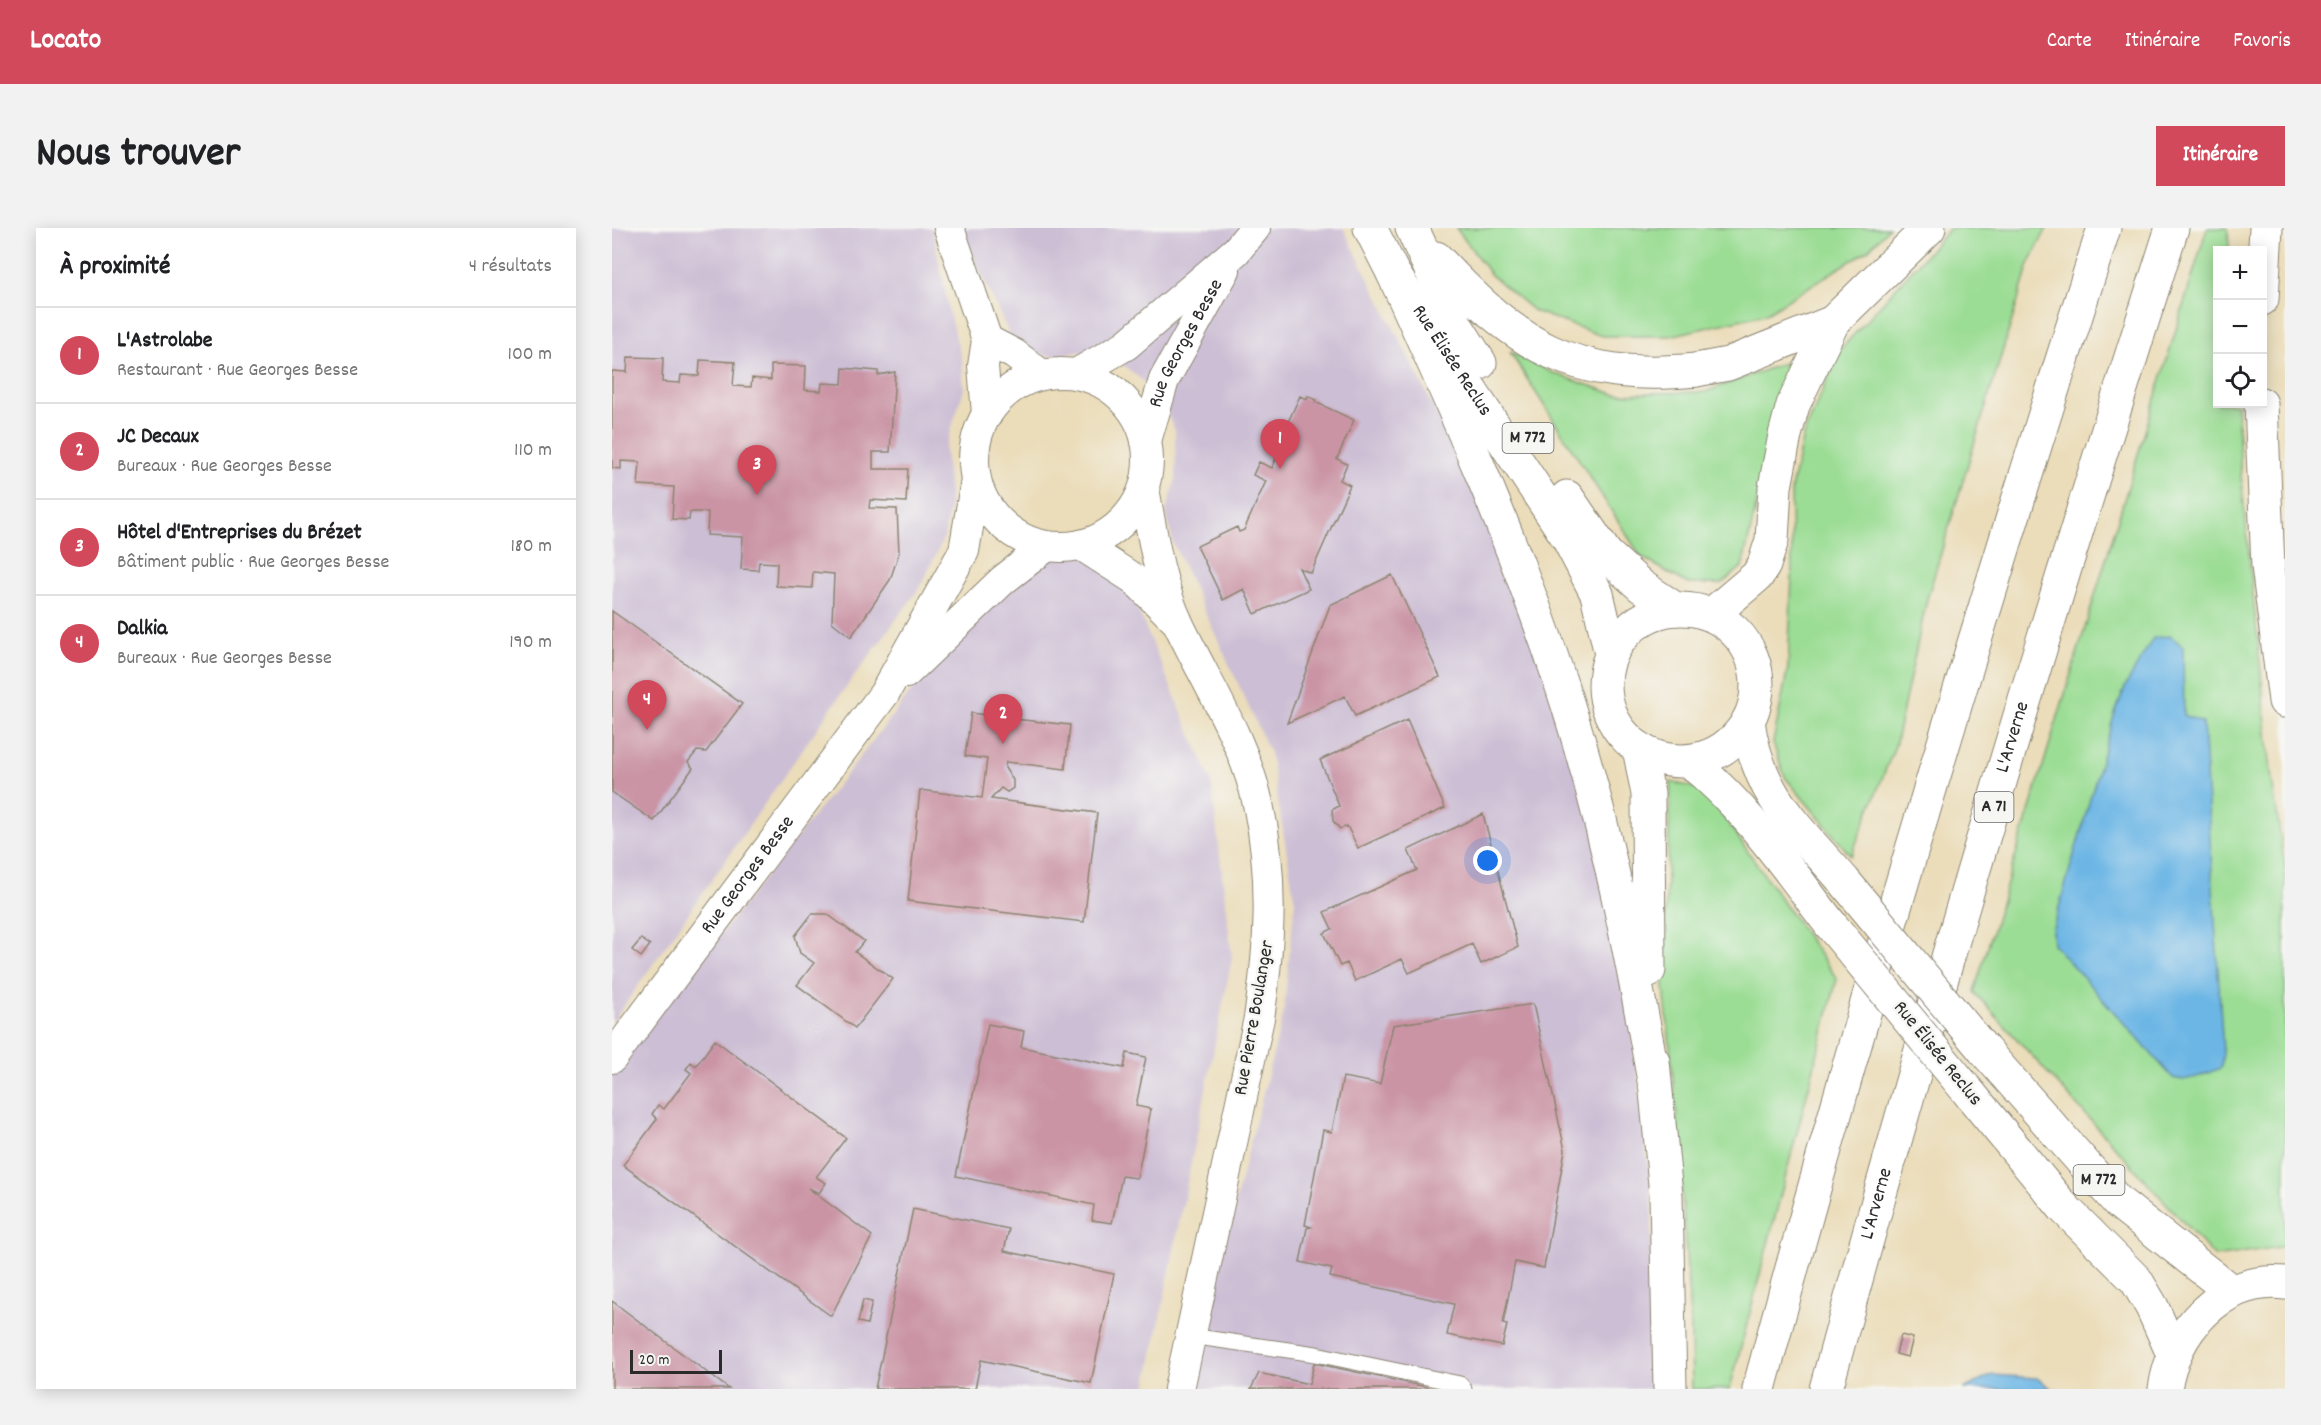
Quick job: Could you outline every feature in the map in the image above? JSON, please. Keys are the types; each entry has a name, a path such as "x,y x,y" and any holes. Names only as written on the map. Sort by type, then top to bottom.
{"main road":[{"name":"Rue Élisée Reclus","path":"1370,228 1393,273 1568,538 1597,594 1611,654"},
{"path":"1711,615 1757,576 1769,553 1777,471 1793,405 1833,322 1929,228"},
{"path":"1759,1389 1813,1188 1921,820 2034,445 2104,228"},
{"name":"L'Arverne","path":"1826,1389 1882,1185 2097,461 2172,228"},
{"path":"2265,246 2266,228"},
{"name":"Rue Élisée Reclus","path":"1414,233 1457,327 1600,544 1627,574 1676,609"},
{"path":"1414,233 1475,300 1508,328 1565,358 1610,371 1660,373 1728,364 1833,322"},
{"path":"1393,273 1466,433 1519,564 1562,686 1597,805 1624,920 1654,1081"},
{"path":"2261,408 2268,566 2285,701"},
{"path":"1676,609 1711,615 1732,628 1751,656 1756,672 1756,697 1748,721 1733,741 1713,754 1689,760 1663,758 1639,748 1620,730 1608,706 1605,680 1611,654 1622,637 1637,622 1655,613 1676,609"},
{"name":"Rue Élisée Reclus","path":"1748,721 1758,770 1774,799 1984,1050 2118,1202 2232,1292"},
{"path":"1639,748 1648,794 1648,959 1654,1081 1666,1196 1670,1389"},
{"name":"Rue Élisée Reclus","path":"1689,760 1714,780 1772,848 1831,924 2064,1208 2136,1280 2152,1306 2173,1354"},
{"path":"2165,1389 2173,1354 2196,1318 2232,1292 2255,1285 2285,1283"}],"street":[{"path":"949,228 987,340 983,366 987,414"},
{"name":"Rue Georges Besse","path":"1076,374 1126,345 1236,251 1255,228"},
{"name":"Rue Georges Besse","path":"1146,441 1164,380 1236,251"},
{"path":"987,340 1014,354 1042,375"},
{"path":"1076,374 1092,379 1121,397 1137,417 1146,441 1148,456 1144,488 1137,504 1113,530 1081,544 1047,546 1030,542 1002,523 990,510 976,480 975,446 987,414 1011,390 1042,375 1076,374"},
{"name":"Rue Georges Besse","path":"612,1058 884,694 964,551 976,480"},
{"name":"Rue Pierre Boulanger","path":"1144,488 1157,556 1178,623 1241,750 1258,803 1266,851 1270,920 1259,1018 1179,1389"},
{"name":"Rue Pierre Boulanger","path":"1081,544 1134,579 1178,623"},
{"name":"Rue Georges Besse","path":"884,694 1003,580 1047,546"}],"lane":[{"path":"1190,1336 1316,1354 1460,1384 1464,1389"}],"shaded area":[{"path":"612,228 932,228 951,321 962,360 964,389 945,449 950,505 944,537 921,586 839,697 612,1023"},
{"path":"960,228 1343,228 1512,562 1588,797 1628,994 1652,1198 1651,1389 1190,1389 1206,1315 1283,1016 1295,902 1270,753 1173,543 1166,512 1176,478 1175,430 1155,391 1110,354 1079,352 1050,356 1027,351 1012,340"},
{"path":"1112,549 1211,781 1232,958 1146,1389 612,1389 612,1072 893,715 1018,550 1043,558 1090,555"}],"green space":[{"path":"1456,228 1889,228 1867,251 1765,314 1670,336 1602,336 1534,311 1491,275"},
{"path":"1950,228 2047,228 2029,264 1927,599 1895,746 1851,856 1785,777 1773,743 1788,668 1792,576 1791,489 1803,436 1840,350"},
{"path":"2207,228 2228,228 2229,246 2213,246 2213,408 2237,408 2241,475 2271,773 2285,868 2285,1246 2215,1257 1974,992"},
{"path":"1510,352 1553,373 1614,394 1705,392 1790,361 1742,567 1721,584 1688,584 1641,557"},
{"path":"1671,782 1705,790 1837,979 1730,1389 1692,1389 1691,1331 1677,1118 1663,976"}],"water":[{"path":"2170,636 2183,646 2184,715 2203,723 2223,1053 2221,1068 2183,1080 2173,1078 2053,944 2052,931 2114,716 2125,687 2153,638"},
{"path":"1993,1375 2037,1378 2052,1389 1963,1389"}],"building":[{"path":"628,357 663,358 662,382 680,383 681,375 699,376 700,360 735,362 733,386 751,387 752,378 771,380 771,365 806,366 805,390 821,391 822,383 842,384 843,368 878,371 878,375 895,372 890,452 873,452 873,469 908,469 906,502 870,500 869,508 897,509 899,553 890,580 851,637 832,622 834,574 813,572 812,588 776,586 777,563 759,562 758,570 741,569 743,537 707,535 708,512 690,512 689,520 672,519 674,487 638,485 640,462 621,461 621,469 612,468 612,371 627,372"},
{"path":"1300,396 1307,399 1308,396 1316,400 1315,402 1354,420 1337,459 1347,464 1340,480 1350,485 1311,573 1299,568 1309,589 1255,614 1244,589 1223,600 1197,546 1237,527 1239,532 1244,530 1266,481 1253,475 1259,462 1272,468 1279,452 1282,453 1288,439 1282,435"},
{"path":"1392,575 1440,677 1355,716 1345,696 1287,723 1330,605"},
{"path":"612,611 742,704 706,752 697,751 688,762 693,768 654,821 612,792"},
{"path":"971,713 986,715 988,723 1008,725 1014,719 1070,725 1065,769 1006,762 1005,768 1013,780 1013,788 1007,792 1001,788 991,799 1097,813 1084,922 908,901 920,790 982,798 987,759 965,756"},
{"path":"1407,720 1445,808 1358,848 1347,826 1340,829 1333,821 1332,810 1339,806 1320,760"},
{"path":"1483,814 1518,947 1481,964 1472,944 1409,973 1402,959 1355,981 1347,963 1340,966 1324,933 1332,929 1324,912 1417,870 1408,850"},
{"path":"812,914 827,914 864,941 855,952 893,979 855,1028 797,985 814,963 800,953 795,936"},
{"path":"641,939 650,945 641,957 632,950"},
{"path":"1533,1004 1565,1150 1544,1268 1515,1262 1503,1324 1507,1325 1502,1346 1447,1335 1454,1304 1330,1277 1332,1269 1300,1262 1307,1228 1311,1227 1305,1225 1323,1130 1332,1132 1343,1077 1380,1084 1393,1025"},
{"path":"988,1024 1024,1031 1021,1047 1124,1068 1127,1053 1146,1057 1136,1106 1151,1109 1137,1178 1122,1176 1112,1223 1092,1220 1094,1205 956,1176"},
{"path":"715,1040 846,1138 816,1177 826,1183 819,1193 808,1188 872,1236 831,1316 623,1165 657,1119 652,1114 658,1105 664,1109 691,1073 686,1069 691,1062 696,1066"},
{"path":"913,1209 1009,1229 1004,1251 1114,1274 1091,1383 981,1360 975,1389 875,1389"},
{"path":"863,1300 872,1302 867,1324 858,1322"},
{"path":"612,1301 729,1389 612,1389"},
{"path":"1901,1335 1913,1338 1908,1357 1896,1354"},
{"path":"1314,1363 1431,1389 1251,1389 1259,1373 1309,1384"}],"place":[{"name":"L'Astrolabe","path":"1280,469"},
{"name":"Hôtel d'Entreprises du Brézet","path":"757,495"},
{"name":"Dalkia","path":"647,730"},
{"name":"JC Decaux","path":"1003,744"}]}
